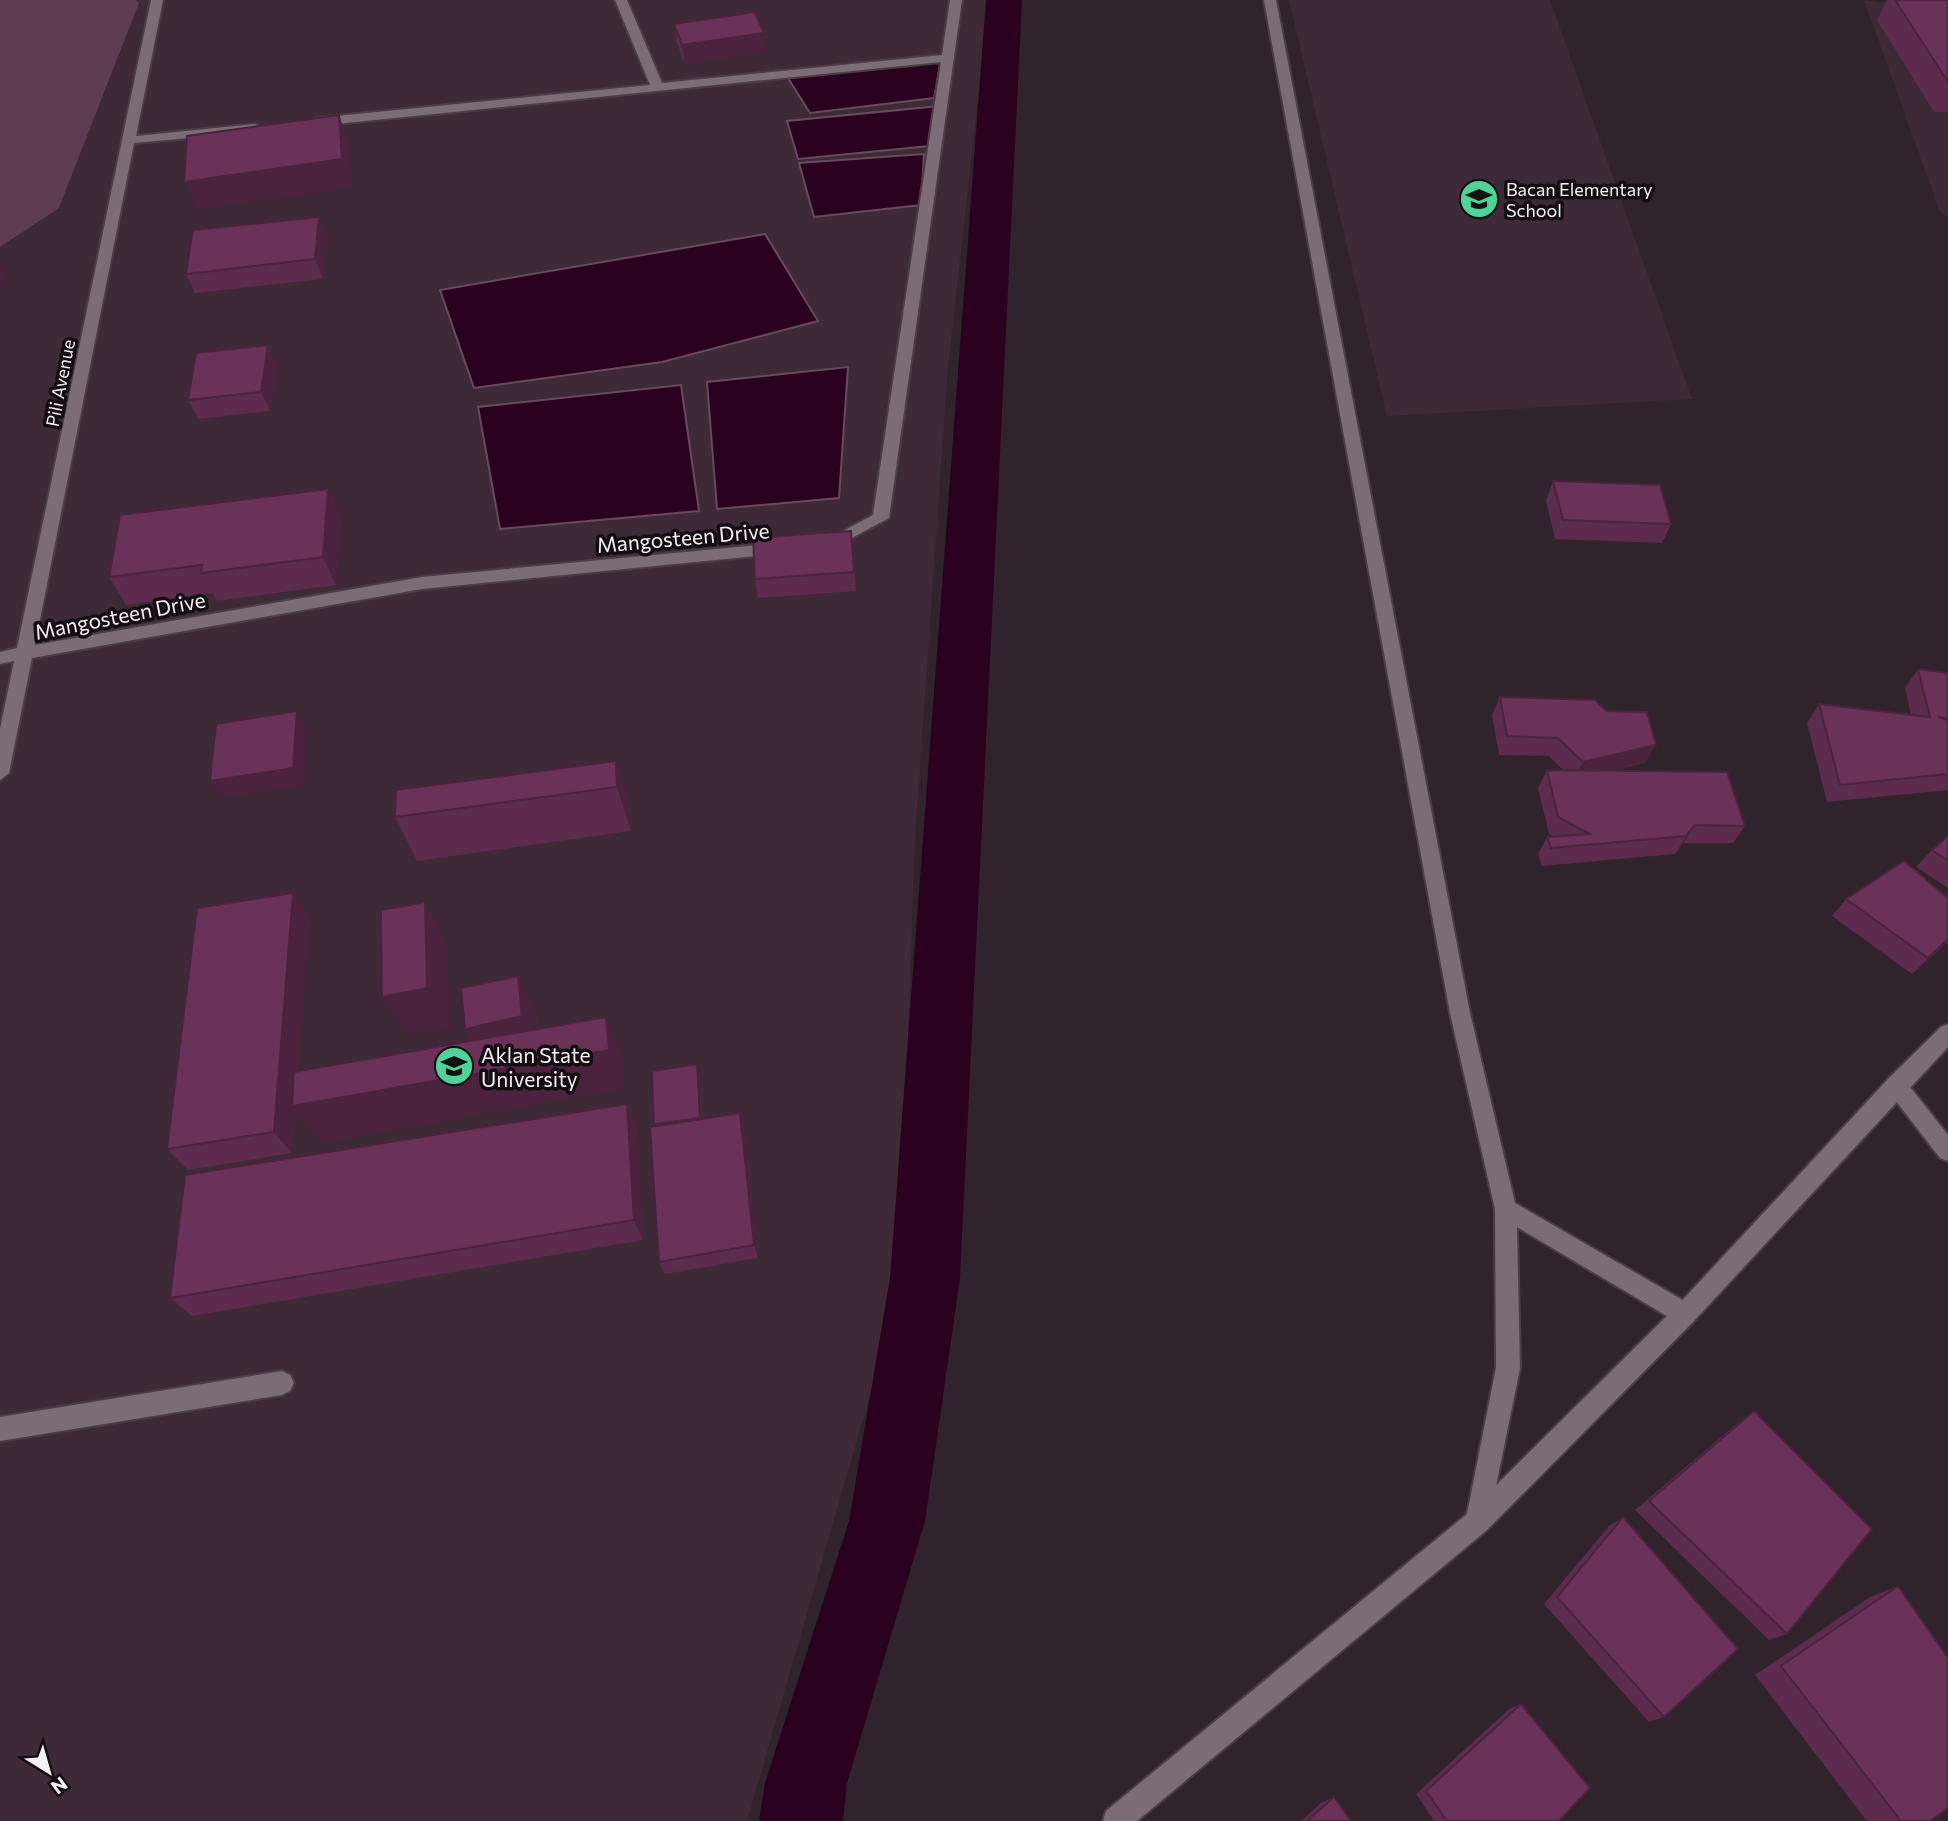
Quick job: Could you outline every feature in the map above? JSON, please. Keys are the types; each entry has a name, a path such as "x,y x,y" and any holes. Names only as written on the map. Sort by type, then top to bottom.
{"main road":[{"name":"Pili Avenue","path":"0,773 157,0"},
{"path":"621,0 657,87"},
{"path":"296,124 949,58 956,0"},
{"path":"1270,0 1460,1013 1506,1209 1508,1368 1478,1521"},
{"path":"128,140 268,126"},
{"path":"0,658 26,654"},
{"path":"1116,1821 1478,1521 1685,1314 1896,1085 1948,1033"},
{"path":"1896,1085 1948,1152"},
{"path":"1506,1209 1685,1314"},
{"path":"0,1429 282,1383"}],"lane":[{"name":"Mangosteen Drive","path":"26,654 118,634 422,583 825,545 881,518 949,58"}],"shaded area":[{"path":"0,0 136,0 139,3 59,208 0,247"},
{"name":"Aklan State University","path":"136,0 989,0 948,366 915,837 899,1295 747,1821 0,1821 0,247 59,208 139,3"},
{"name":"Bacan Elementary School","path":"1289,0 1550,0 1692,399 1387,416"},
{"path":"1864,0 1948,11 1948,216 1940,212"},
{"path":"941,61 934,98 810,113 788,78"},
{"path":"940,106 929,146 798,159 787,121"},
{"path":"924,154 921,205 814,217 799,163"},
{"path":"765,234 818,321 662,362 474,388 440,290"},
{"path":"848,367 839,498 717,509 707,382"},
{"path":"681,385 699,511 500,529 478,407"}],"building":[{"path":"1895,0 1948,0 1948,82"},
{"path":"755,12 764,33 682,45 674,24"},
{"path":"339,115 342,159 184,182 187,136"},
{"path":"319,217 315,259 186,274 193,230"},
{"path":"268,345 261,392 188,400 196,353"},
{"path":"1553,481 1660,485 1671,524 1563,520"},
{"path":"328,489 323,557 201,573 202,565 109,577 120,515"},
{"path":"851,531 854,572 755,579 753,538"},
{"path":"1918,669 1948,673 1948,719 1938,717 1948,720 1948,774 1840,785 1819,704 1930,717"},
{"path":"1500,697 1595,700 1607,711 1647,712 1656,745 1583,762 1558,738 1507,736"},
{"path":"297,711 293,768 210,781 216,724"},
{"path":"616,761 617,787 395,817 396,790"},
{"path":"1547,770 1727,772 1745,826 1695,825 1686,836 1551,848 1547,837 1590,834 1558,817"},
{"path":"1948,836 1948,861 1932,850"},
{"path":"1904,861 1948,898 1948,939 1928,958 1846,899"},
{"path":"293,893 274,1132 167,1149 197,908"},
{"path":"425,902 427,988 382,997 381,910"},
{"path":"518,976 522,1016 465,1029 461,988"},
{"path":"606,1017 609,1050 292,1106 294,1072"},
{"path":"697,1064 700,1118 654,1124 652,1071"},
{"path":"627,1104 634,1220 170,1298 185,1175"},
{"path":"740,1113 754,1245 659,1262 650,1127"},
{"path":"1754,1411 1872,1529 1787,1634 1649,1501"},
{"path":"1623,1517 1738,1649 1664,1717 1557,1597"},
{"path":"1898,1586 1948,1658 1948,1808 1930,1821 1901,1821 1781,1666"},
{"path":"1521,1704 1590,1788 1559,1821 1447,1821 1426,1791"},
{"path":"1334,1797 1351,1821 1307,1821"}],"waterway":[{"path":"801,1821 806,1783 887,1521 925,1278 1004,0"}],"place":[{"name":"Bacan Elementary School","path":"1479,199"},
{"name":"Aklan State University","path":"454,1066"}]}
